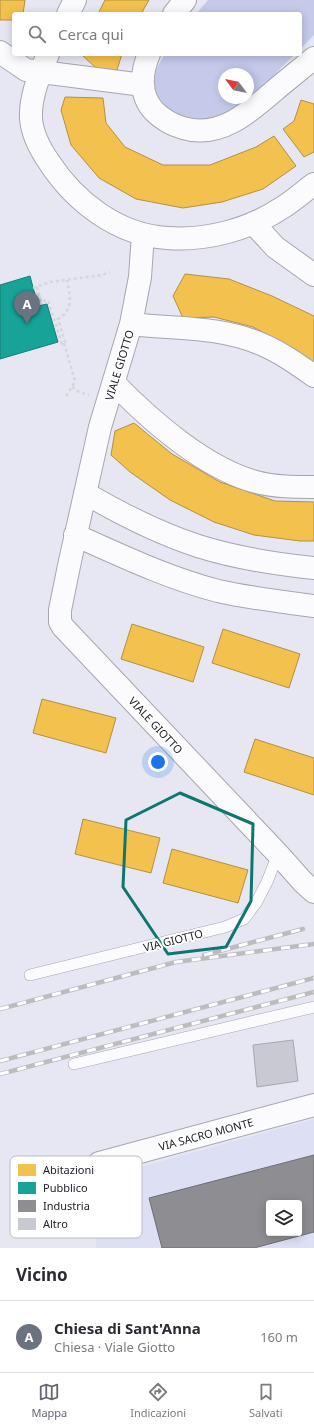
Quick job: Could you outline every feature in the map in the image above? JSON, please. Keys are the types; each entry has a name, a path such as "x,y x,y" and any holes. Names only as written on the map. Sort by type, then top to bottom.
{"street":[{"path":"69,12 75,0"},
{"path":"176,12 185,0"},
{"path":"0,52 26,70 44,63 143,85"},
{"path":"148,56 144,66 143,85 145,94 154,111 170,123 186,129 195,130 211,130 229,124 247,113 313,59"},
{"path":"44,63 35,86 31,116 35,139 64,184 85,203 119,225 143,234 168,238 199,237 225,232 253,223 281,209 314,184"},
{"path":"253,223 275,247 314,275"},
{"name":"VIALE GIOTTO","path":"143,234 140,277 131,324 102,421 60,610 60,622 63,627 314,892"},
{"path":"131,324 198,329 246,339 275,351 314,376"},
{"path":"114,383 132,402 189,448 238,476 257,482 288,487 314,487"},
{"path":"85,493 128,517 197,546 233,556 278,564 314,568"},
{"path":"76,535 165,574 199,585 233,594 314,606"},
{"name":"VIA SACRO MONTE","path":"125,1156 314,1105"}],"lane":[{"name":"VIA GIOTTO","path":"30,975 225,927 244,919 256,903 267,882 278,854"},
{"path":"74,1064 314,1007"}],"path":[{"path":"64,343 62,344 48,300 41,302 35,287 50,282 102,275 110,272"},
{"path":"65,398 75,381 58,319 65,314 69,307 70,299 68,280"},
{"path":"72,388 79,392 92,395"}],"highlighted area":[{"path":"180,793 253,824 251,901 226,947 168,954 123,887 126,820"}],"shaded area":[{"path":"208,0 314,0 314,35 302,47 302,12 198,12"},
{"path":"164,56 293,56 254,95 254,68 218,68 218,104 244,104 227,117 185,122 156,100 152,76"},
{"path":"314,1119 314,1248 96,1248 96,1238 142,1238 142,1166"}],"building: Abitazioni":[{"path":"0,0 25,0 23,12 12,12 12,20 0,20"},
{"path":"105,0 149,0 142,12 99,12"},
{"path":"83,56 121,56 117,70 96,68"},
{"path":"65,97 103,98 106,123 125,147 163,165 210,165 256,147 274,136 296,166 263,189 222,202 183,208 136,199 99,178 71,145 61,110"},
{"path":"301,100 314,104 314,152 304,157 283,129 294,121"},
{"path":"185,274 229,279 272,296 314,316 314,364 298,351 253,327 214,317 183,318 173,296"},
{"path":"134,423 172,454 220,482 275,501 314,502 314,541 300,541 254,535 214,522 170,500 130,472 111,455 115,431"},
{"path":"132,624 204,647 193,682 121,659"},
{"path":"223,629 300,654 289,688 212,663"},
{"path":"42,699 116,718 106,753 33,733"},
{"path":"255,739 314,758 314,795 244,772"},
{"path":"83,819 160,838 151,873 75,854"},
{"path":"172,849 248,870 238,903 163,883"}],"building: Pubblico":[{"path":"30,276 38,306 47,304 58,342 0,359 0,285"}],"building: Industria":[{"path":"314,1155 314,1232 302,1235 302,1200 266,1200 266,1236 299,1236 254,1248 162,1248 149,1198"}],"building: Altro":[{"path":"293,1040 298,1081 257,1087 253,1045"}],"railway":[{"path":"204,955 303,929"},
{"path":"0,1009 176,962 314,944"},
{"path":"0,1061 314,978"},
{"path":"0,1074 314,992"}],"place":[{"name":"Chiesa di Sant'Anna","path":"27,324"}]}
